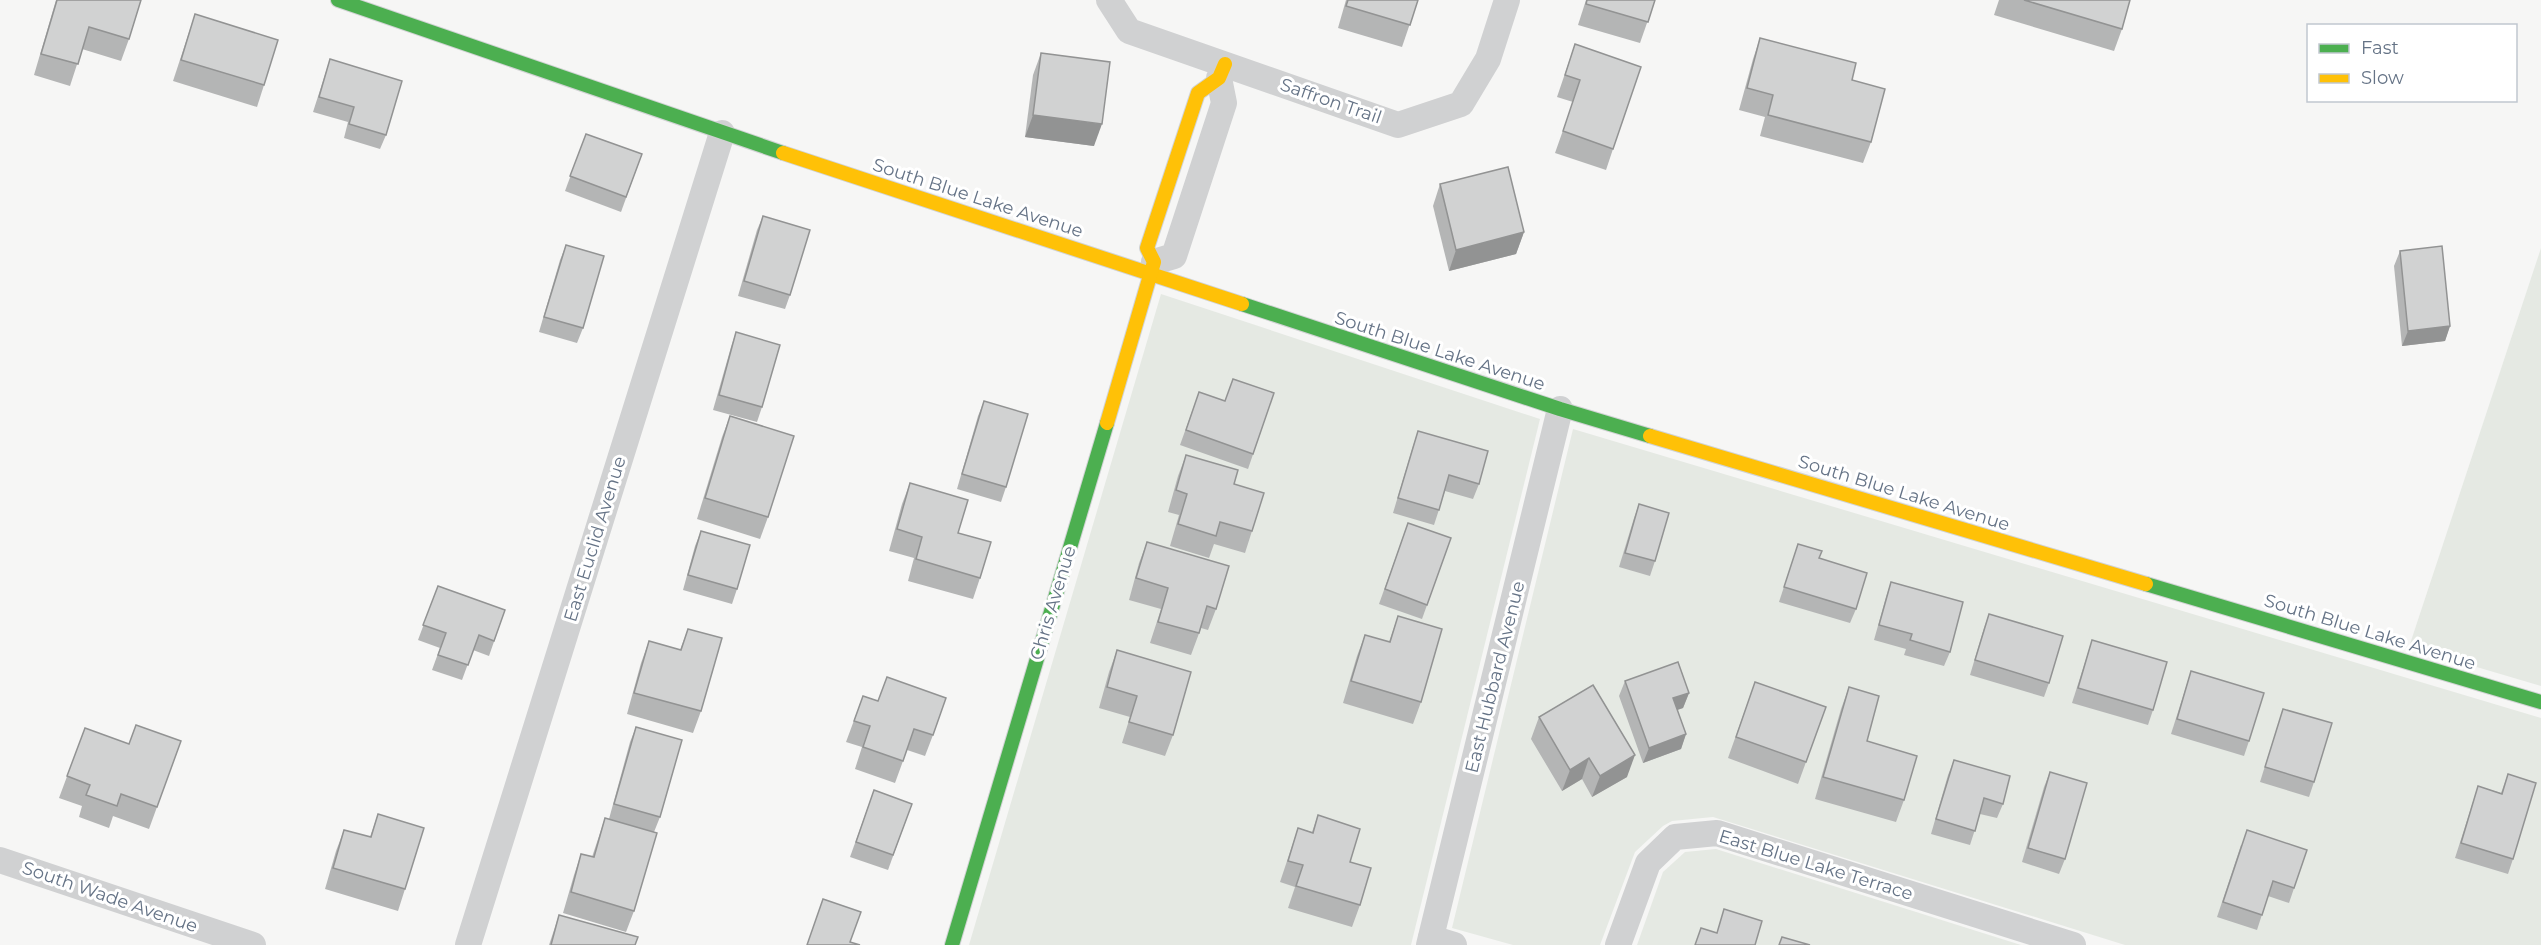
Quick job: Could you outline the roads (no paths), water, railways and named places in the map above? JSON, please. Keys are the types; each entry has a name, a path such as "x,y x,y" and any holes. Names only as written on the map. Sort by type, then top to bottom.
{"main road":[{"name":"South Blue Lake Avenue","path":"338,0 722,133 1153,268 1560,409 2541,702"},
{"name":"Chris Avenue","path":"952,945 1153,268"}],"street":[{"name":"Saffron Trail","path":"1109,0 1129,31 1222,71 1398,125 1461,104 1488,58 1507,0"},
{"path":"1153,268 1174,256 1224,103 1222,71"},
{"name":"East Euclid Avenue","path":"468,945 722,133"},
{"name":"East Hubbard Avenue","path":"1438,943 1560,409"},
{"name":"East Blue Lake Terrace","path":"1618,945 1648,863 1675,837 1717,833 2073,945"},
{"name":"South Wade Avenue","path":"0,860 253,945"}]}
